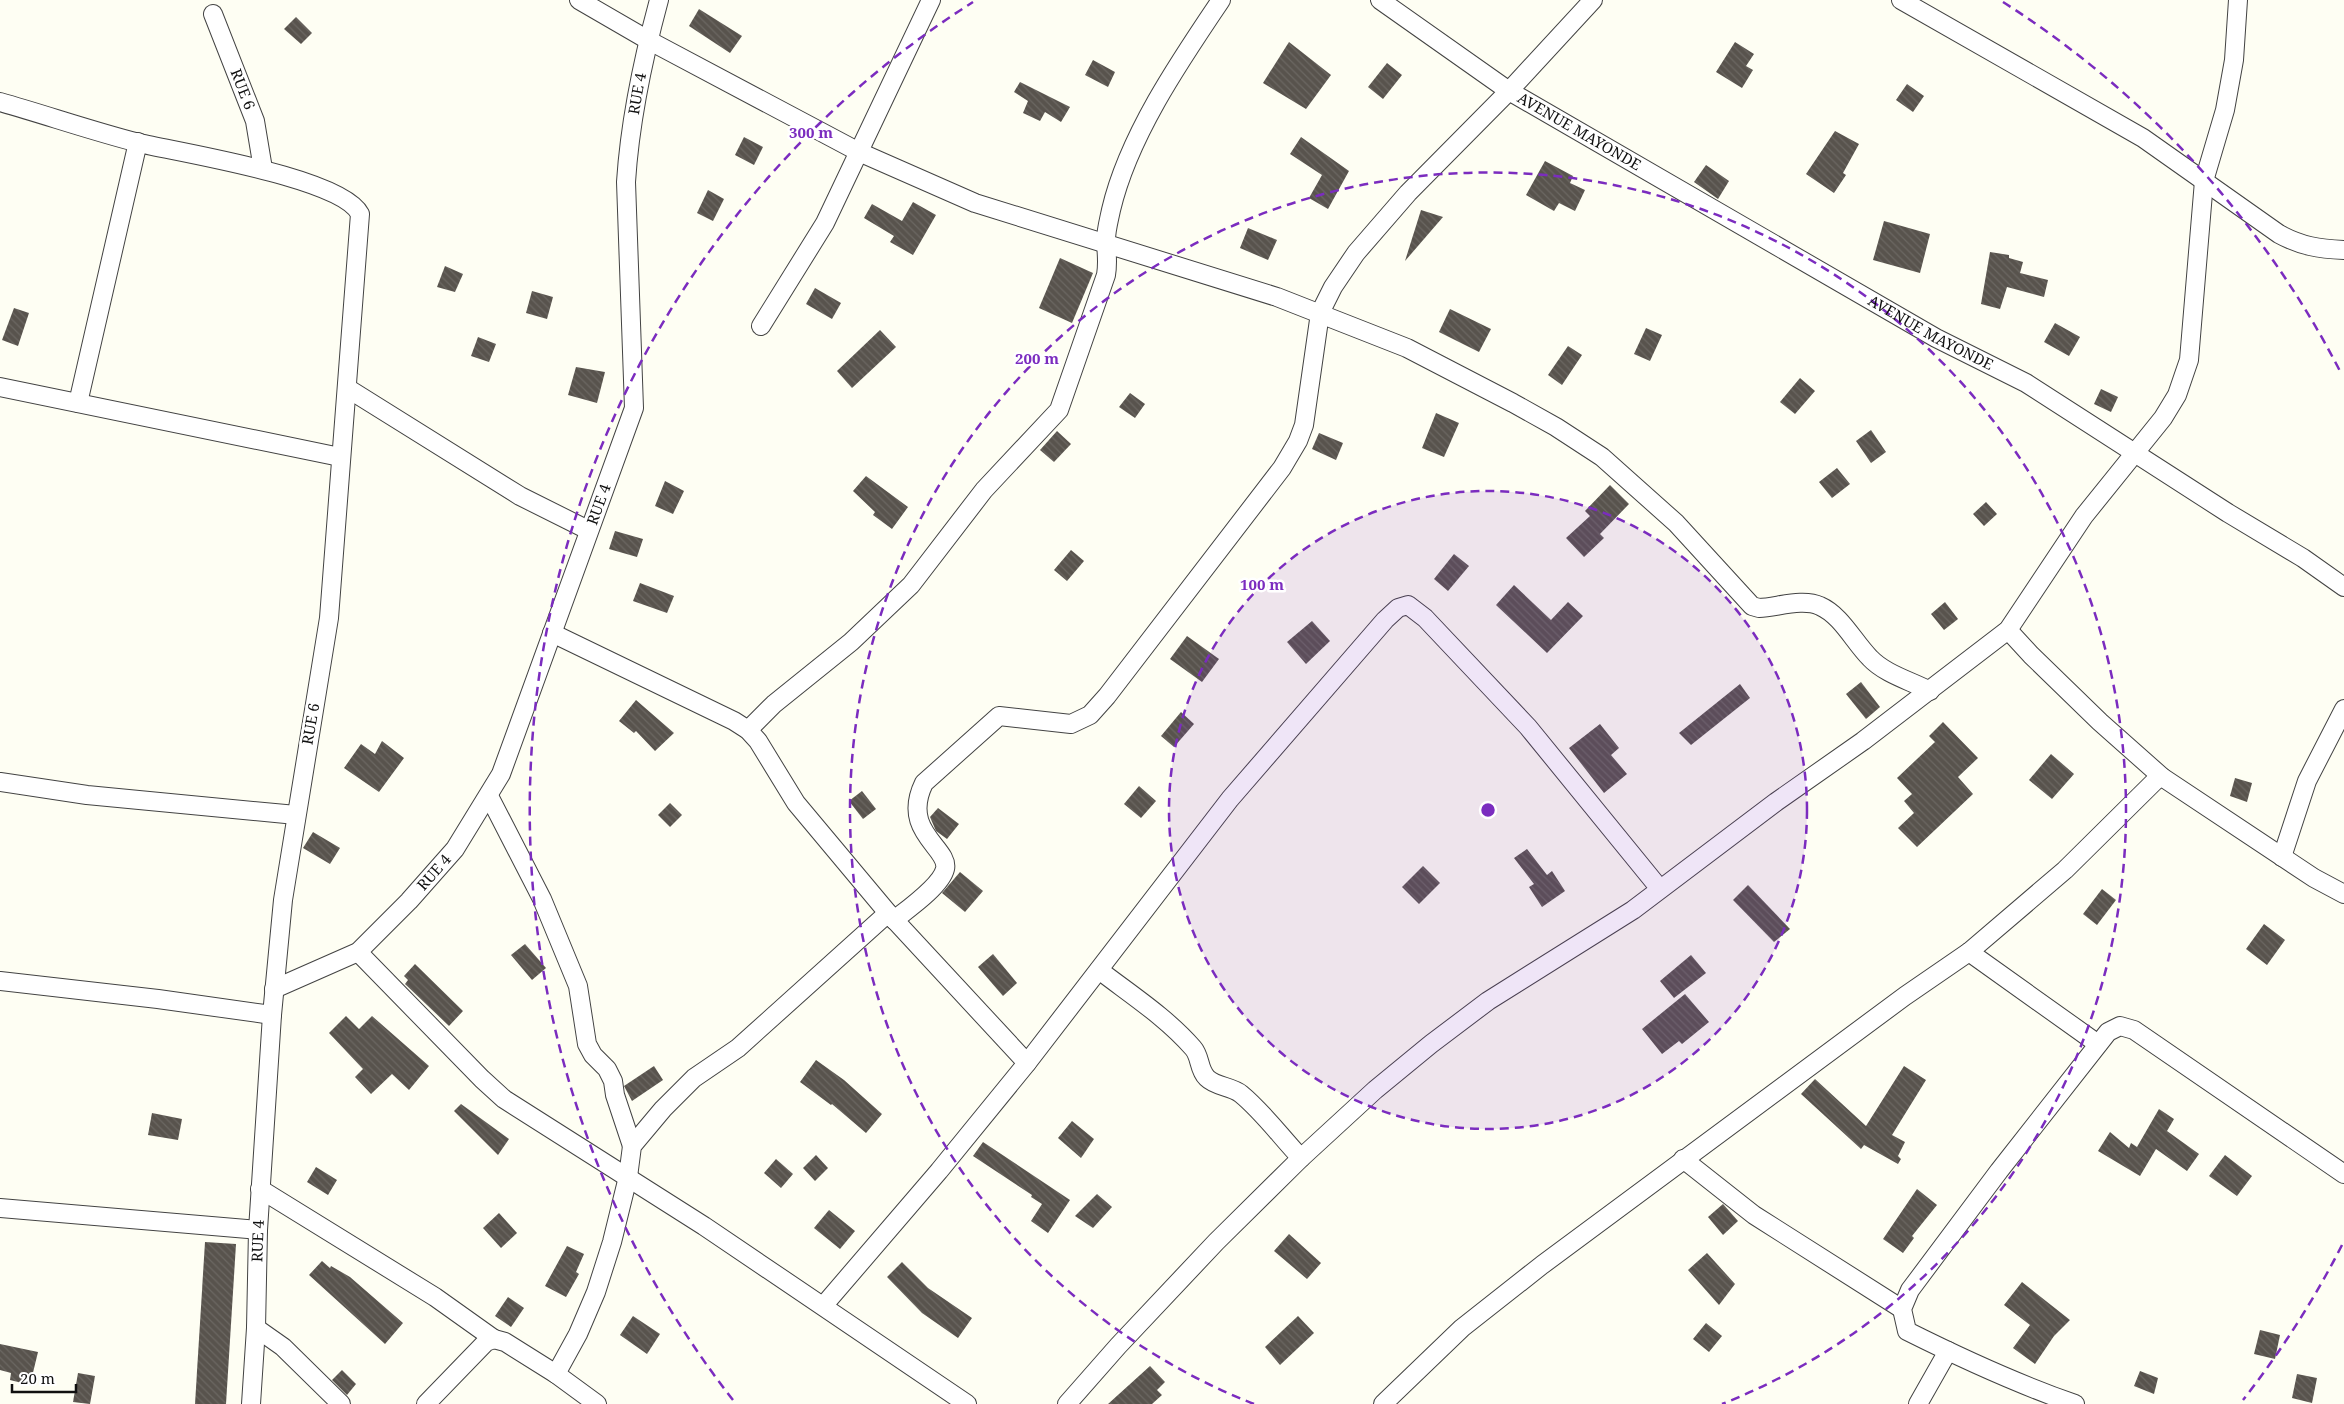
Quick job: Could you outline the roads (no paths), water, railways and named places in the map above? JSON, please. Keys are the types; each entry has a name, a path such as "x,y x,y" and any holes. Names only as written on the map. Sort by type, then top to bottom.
{"street":[{"path":"579,0 648,40 860,152 975,203 1234,283 1320,313 1407,348 1556,427 1602,457 1676,524 1752,606 1759,608 1806,602 1820,606 1830,613 1871,659 1881,667 1930,691"},
{"name":"RUE 4","path":"358,952 409,901 455,849 501,774 588,530 634,408 626,182 635,111 648,40 659,0"},
{"path":"761,326 825,223 931,0"},
{"path":"748,730 781,698 851,642 911,585 984,490 1059,410 1106,275 1108,256 1106,243 1112,209 1128,159 1165,87 1221,0"},
{"name":"AVENUE MAYONDE","path":"1380,0 1509,91 1936,338 2026,383 2228,514 2303,558 2344,587"},
{"path":"632,1146 663,1109 694,1078 738,1048 891,917 939,882 945,869 945,862 921,828 918,813 918,796 924,783 999,716 1063,725 1079,722 1090,715 1131,666 1282,468 1298,441 1304,425 1320,313 1333,287 1356,253 1408,193 1509,91 1593,0"},
{"path":"1901,0 2143,138 2279,234 2298,244 2317,249 2344,250"},
{"path":"1067,1404 1105,1359 1216,1242 1301,1158 1375,1090 1488,1001 1633,910 1776,802 1930,691 2008,630 2084,516 2163,418 2177,394 2189,360 2204,181 2225,110 2234,60 2238,0"},
{"name":"RUE 6","path":"212,14 255,121 263,169 340,196 353,204 360,214 329,618 283,900 274,989"},
{"path":"0,102 138,142 263,169"},
{"path":"78,403 138,142"},
{"path":"0,386 340,457"},
{"path":"347,388 520,496 588,530"},
{"path":"824,1305 933,1178 1026,1063 1230,799 1385,620 1402,605 1408,605 1425,618 1528,727 1660,889"},
{"path":"2008,630 2100,722 2162,777 2282,857 2344,894"},
{"path":"552,633 734,721 748,730 758,741 796,803 891,917 1026,1063"},
{"path":"2282,857 2307,781 2344,709"},
{"path":"1384,1404 1462,1328 1683,1159 1905,996 1969,952 2052,881 2156,780 2162,777"},
{"path":"0,782 87,795 296,815"},
{"path":"489,796 542,898 578,986 587,1044 608,1070 613,1081 615,1096 632,1146 628,1177 612,1242 596,1292 578,1334 556,1374"},
{"path":"274,989 358,952 482,1079 504,1099 628,1177 824,1305 967,1404"},
{"path":"1969,952 2098,1044"},
{"path":"1099,970 1158,1015 1180,1035 1196,1053 1200,1068 1208,1079 1240,1093 1301,1158"},
{"path":"0,981 158,999 272,1015"},
{"name":"RUE 4","path":"251,1404 256,1328 260,1189 274,989"},
{"path":"2075,1404 2040,1392 1907,1331 1902,1309 1910,1290 1948,1238 2108,1032 2120,1026 2134,1030 2344,1174"},
{"path":"1683,1159 1754,1215 1902,1309"},
{"path":"260,1189 435,1296 494,1339 505,1342 556,1374 597,1404"},
{"path":"0,1208 258,1230"},
{"path":"256,1328 283,1347 341,1404"},
{"path":"426,1404 486,1342 494,1339"},
{"path":"1918,1404 1948,1351"}]}
